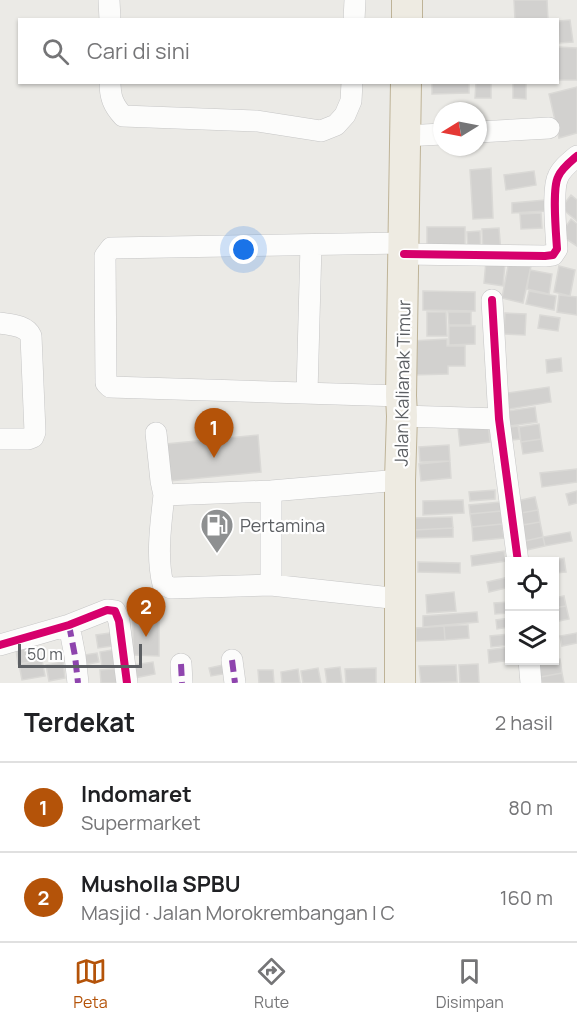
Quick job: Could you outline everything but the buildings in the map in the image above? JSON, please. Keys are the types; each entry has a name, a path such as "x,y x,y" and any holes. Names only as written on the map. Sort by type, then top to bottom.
{"highway":[{"path":"407,0 407,18"},
{"name":"Jalan Kalianak Timur","path":"400,683 400,480 406,84"}],"street":[{"path":"110,0 110,18"},
{"path":"354,18 355,0"},
{"path":"110,84 110,94 116,108 123,116 257,121 321,131 336,125 345,115 351,101 352,84"},
{"path":"487,131 549,128"},
{"path":"405,136 433,134"},
{"path":"499,419 424,418 402,406 308,393 110,387 106,383 105,256 111,248 311,245 553,255 557,249 555,190 557,177 577,156"},
{"path":"308,393 311,245"},
{"path":"492,300 499,419 517,557"},
{"path":"0,323 25,328 30,332 35,432 33,437 28,439 0,439"},
{"path":"156,434 164,495 160,528 160,574 163,584 171,588 270,585 400,599"},
{"path":"164,495 271,491 400,480"},
{"path":"270,585 271,491"},
{"path":"0,645 113,610 117,613 119,621 127,683"},
{"path":"69,625 78,683"},
{"path":"232,660 235,683"},
{"path":"529,665 531,683"}],"marked path":[{"path":"69,625 78,683"},
{"path":"232,660 235,683"},
{"path":"181,664 182,683"}],"cycle path":[{"path":"404,254 553,255 557,249 556,183 561,171 577,156"},
{"path":"492,300 499,419 517,557"},
{"path":"0,645 69,625 107,610 115,611 119,621 127,683"}],"place":[{"name":"Indomaret","path":"214,458"},
{"name":"Pertamina","path":"217,554"},
{"name":"Musholla SPBU","path":"146,637"}]}
